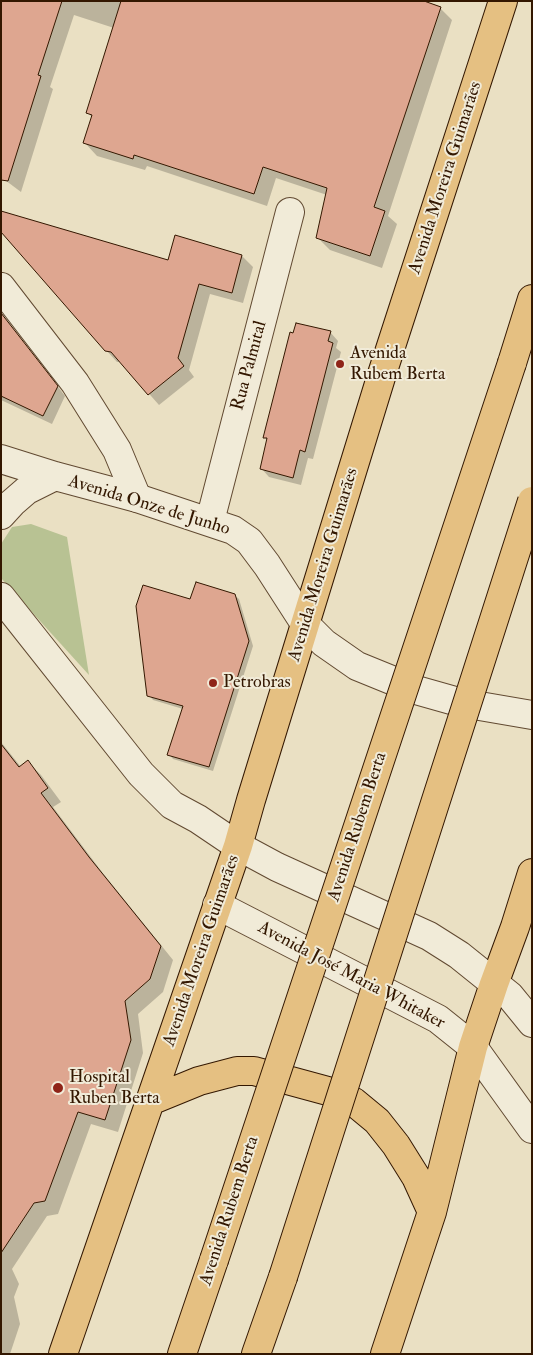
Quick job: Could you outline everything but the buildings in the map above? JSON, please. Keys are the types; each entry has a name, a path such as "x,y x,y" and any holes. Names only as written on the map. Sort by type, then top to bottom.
{"highway":[{"name":"Avenida Moreira Guimarães","path":"63,1354 238,846 382,374 504,1"},
{"name":"Avenida Rubem Berta","path":"182,1354 532,299"},
{"path":"256,1354 283,1278 532,501"},
{"path":"385,1354 432,1212 473,1047 532,873"},
{"path":"150,1101 199,1080 237,1071 254,1071 335,1093 354,1102 377,1121 396,1145 416,1177 432,1212"}],"street":[{"name":"Rua Palmital","path":"210,521 290,212"},
{"path":"1,287 75,383 117,450 137,498"},
{"name":"Avenida Onze de Junho","path":"1,459 137,498 233,530 249,542 267,565 305,624 324,642 357,666 416,690 462,703 532,715"},
{"path":"1,515 27,490 55,476"},
{"path":"1,598 141,774 172,804 238,846 277,867 429,936 459,955 510,996 532,1023"},
{"name":"Avenida José Maria Whitaker","path":"217,905 438,1019 473,1047 532,1129"}],"green space":[{"path":"31,524 67,537 89,675 1,578 1,544 12,527"}],"place":[{"name":"Avenida Rubem Berta","path":"340,364"},
{"name":"Petrobras","path":"213,683"},
{"name":"Hospital Ruben Berta","path":"58,1088"}]}
